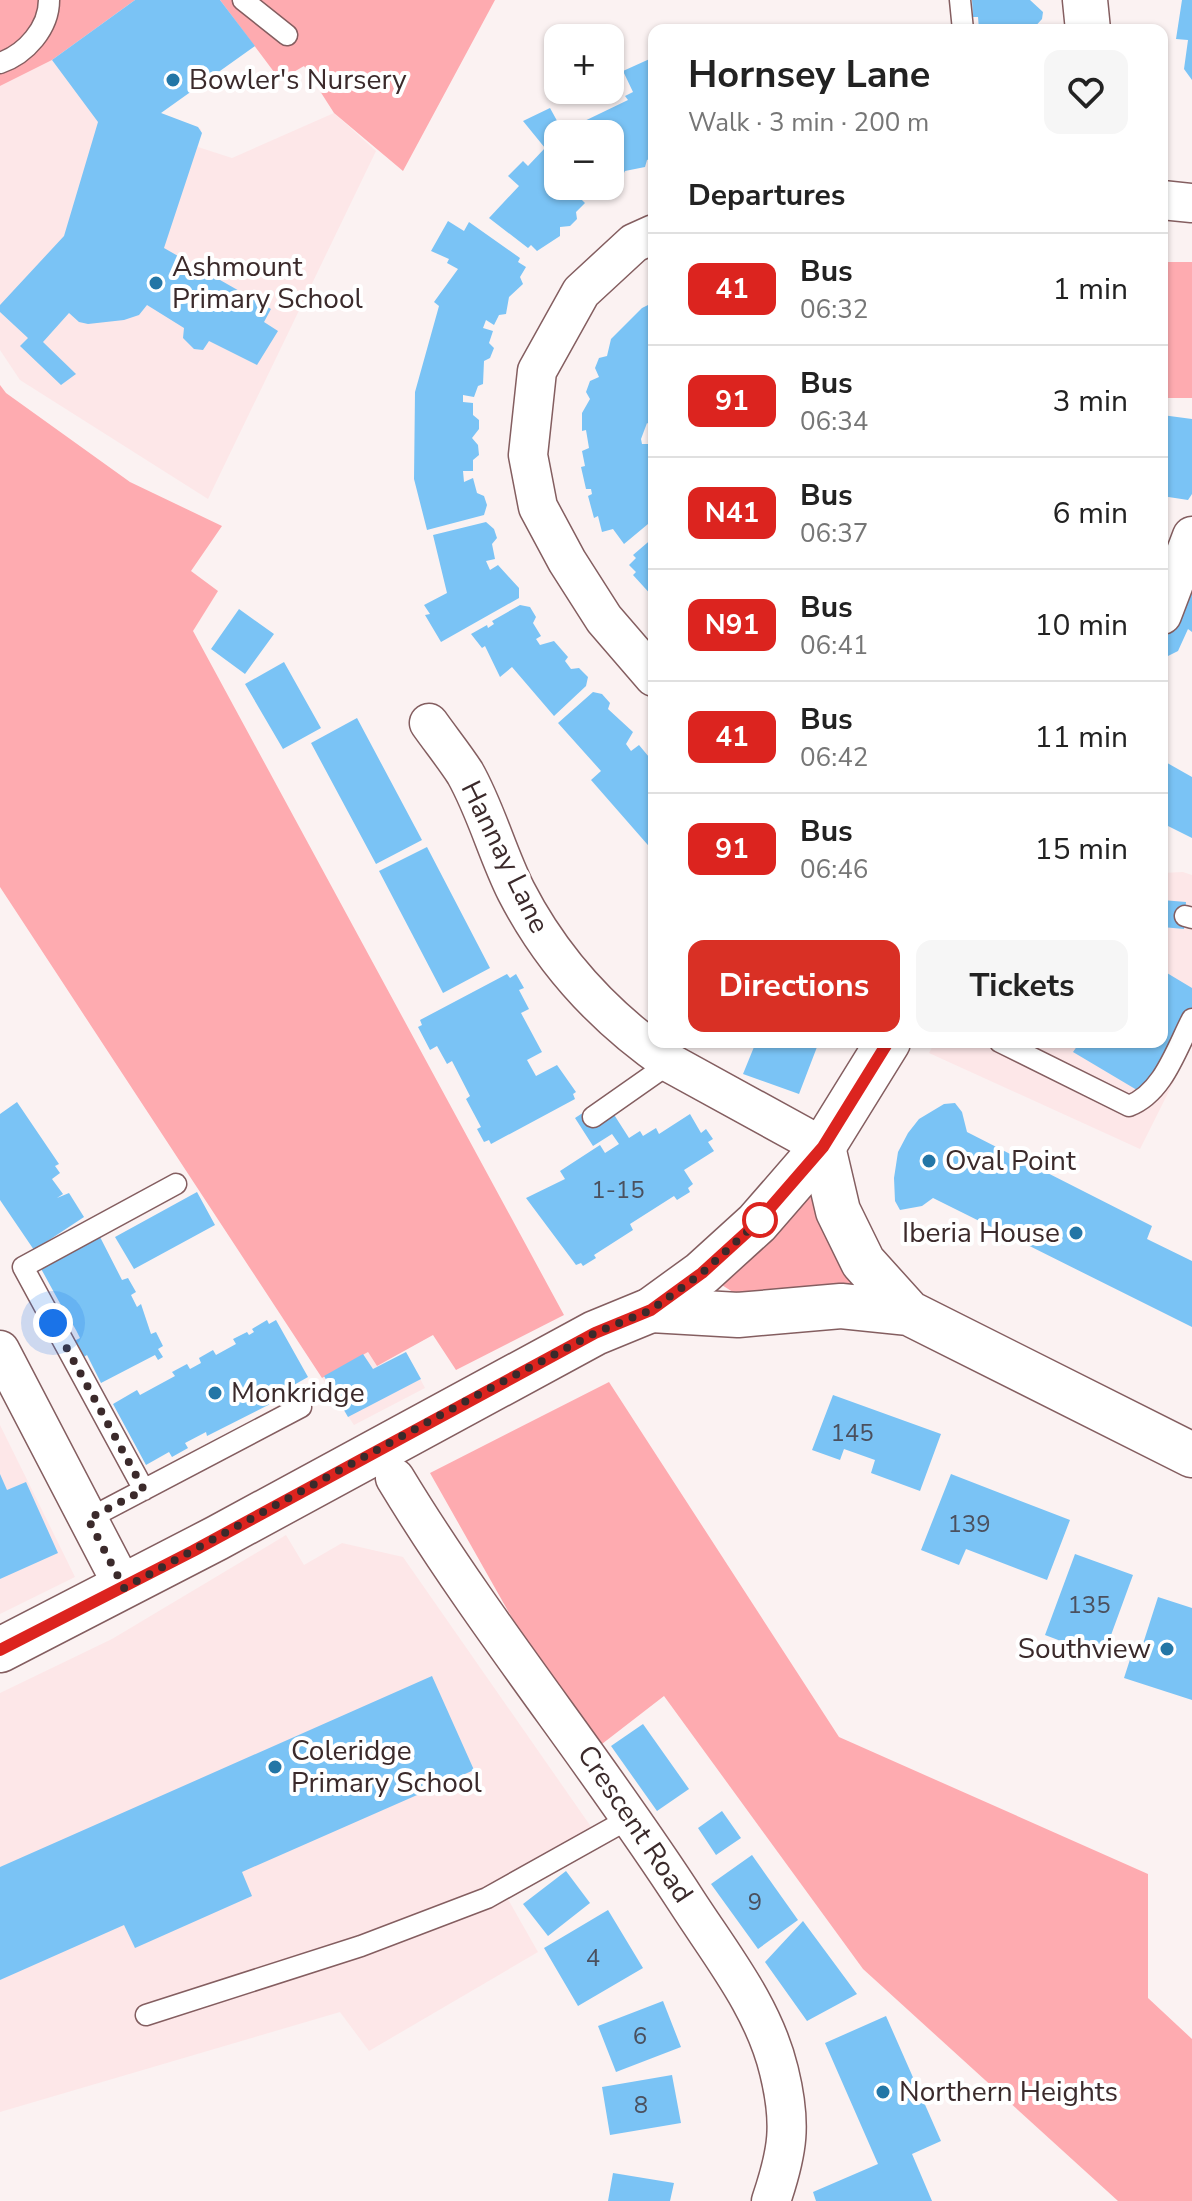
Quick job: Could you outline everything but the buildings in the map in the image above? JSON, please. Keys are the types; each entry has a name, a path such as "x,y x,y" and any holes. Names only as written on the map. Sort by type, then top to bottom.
{"main road":[{"path":"1085,0 1087,24"},
{"path":"0,1650 124,1588 578,1342 651,1310 702,1273 757,1223 823,1147 884,1048"},
{"path":"823,1147 838,1211 863,1262 909,1313"},
{"path":"702,1273 736,1294 797,1310"},
{"path":"651,1310 705,1316 841,1306 909,1313 1192,1455"}],"street":[{"path":"1168,201 1192,203"},
{"path":"648,237 634,243 581,292 537,371 528,455 538,507 567,561 604,619 648,670"},
{"path":"1168,599 1192,536"},
{"name":"Hannay Lane","path":"429,723 465,774 516,890 545,940 585,990 648,1047"},
{"name":"Hannay Lane","path":"649,1048 670,1063 823,1147"},
{"path":"0,1350 124,1588"},
{"name":"Crescent Road","path":"395,1478 429,1535 632,1817 757,2010 779,2070 790,2135 771,2201"}],"lane":[{"path":"0,63 17,57 36,37 49,0"},
{"path":"243,0 287,35"},
{"path":"960,0 962,24"},
{"path":"1030,1049 1129,1106 1146,1099 1153,1091 1192,1019"},
{"path":"593,1117 670,1063"},
{"path":"144,1490 23,1267 176,1184"},
{"path":"88,1519 301,1407"},
{"path":"146,2015 361,1946 487,1898 632,1817"}],"shaded area":[{"path":"0,0 135,0 52,60 0,86"},
{"path":"220,0 495,0 403,171 334,113 304,66 280,80"},
{"name":"Ashmount Primary School","path":"101,24 161,113 201,129 198,147 232,158 334,113 376,151 208,499 20,380 0,350 0,86 52,60"},
{"path":"1168,262 1192,262 1192,398 1168,398"},
{"path":"0,385 6,393 130,482 222,526 191,571 218,591 193,631 564,1315 456,1370 433,1335 377,1366 368,1352 322,1378 0,887"},
{"path":"1168,873 1192,875 1192,1045 1140,1149 929,1053 932,1048 1168,1048"},
{"path":"823,1147 909,1313 736,1294 703,1273"},
{"path":"368,1352 377,1366 406,1352 425,1388 354,1425 322,1378"},
{"path":"609,1382 839,1737 1148,1874 1148,1998 1192,2039 1192,2201 1118,2201 863,1969 664,1696 589,1754 430,1473"},
{"path":"0,1425 75,1577 0,1614"},
{"name":"Coleridge Primary School","path":"286,1535 304,1565 342,1543 403,1557 601,1841 501,1887 538,1952 369,2051 340,2012 0,2112 0,1693 112,1639"}],"bus line":[{"name":"41","path":"0,1650 124,1588 377,1448 595,1333 651,1310 702,1273 757,1223 823,1147 884,1048"}],"place":[{"name":"Bowler's Nursery","path":"173,80"},
{"name":"Ashmount Primary School","path":"156,283"},
{"name":"Oval Point","path":"929,1161"},
{"name":"Iberia House","path":"1076,1233"},
{"name":"Monkridge","path":"215,1393"},
{"name":"Southview","path":"1167,1649"},
{"name":"Coleridge Primary School","path":"275,1767"},
{"name":"Northern Heights","path":"883,2092"}],"route":[{"path":"53,1323 144,1490 88,1519 124,1588 377,1448 595,1333 651,1310 702,1273 760,1220"}]}
